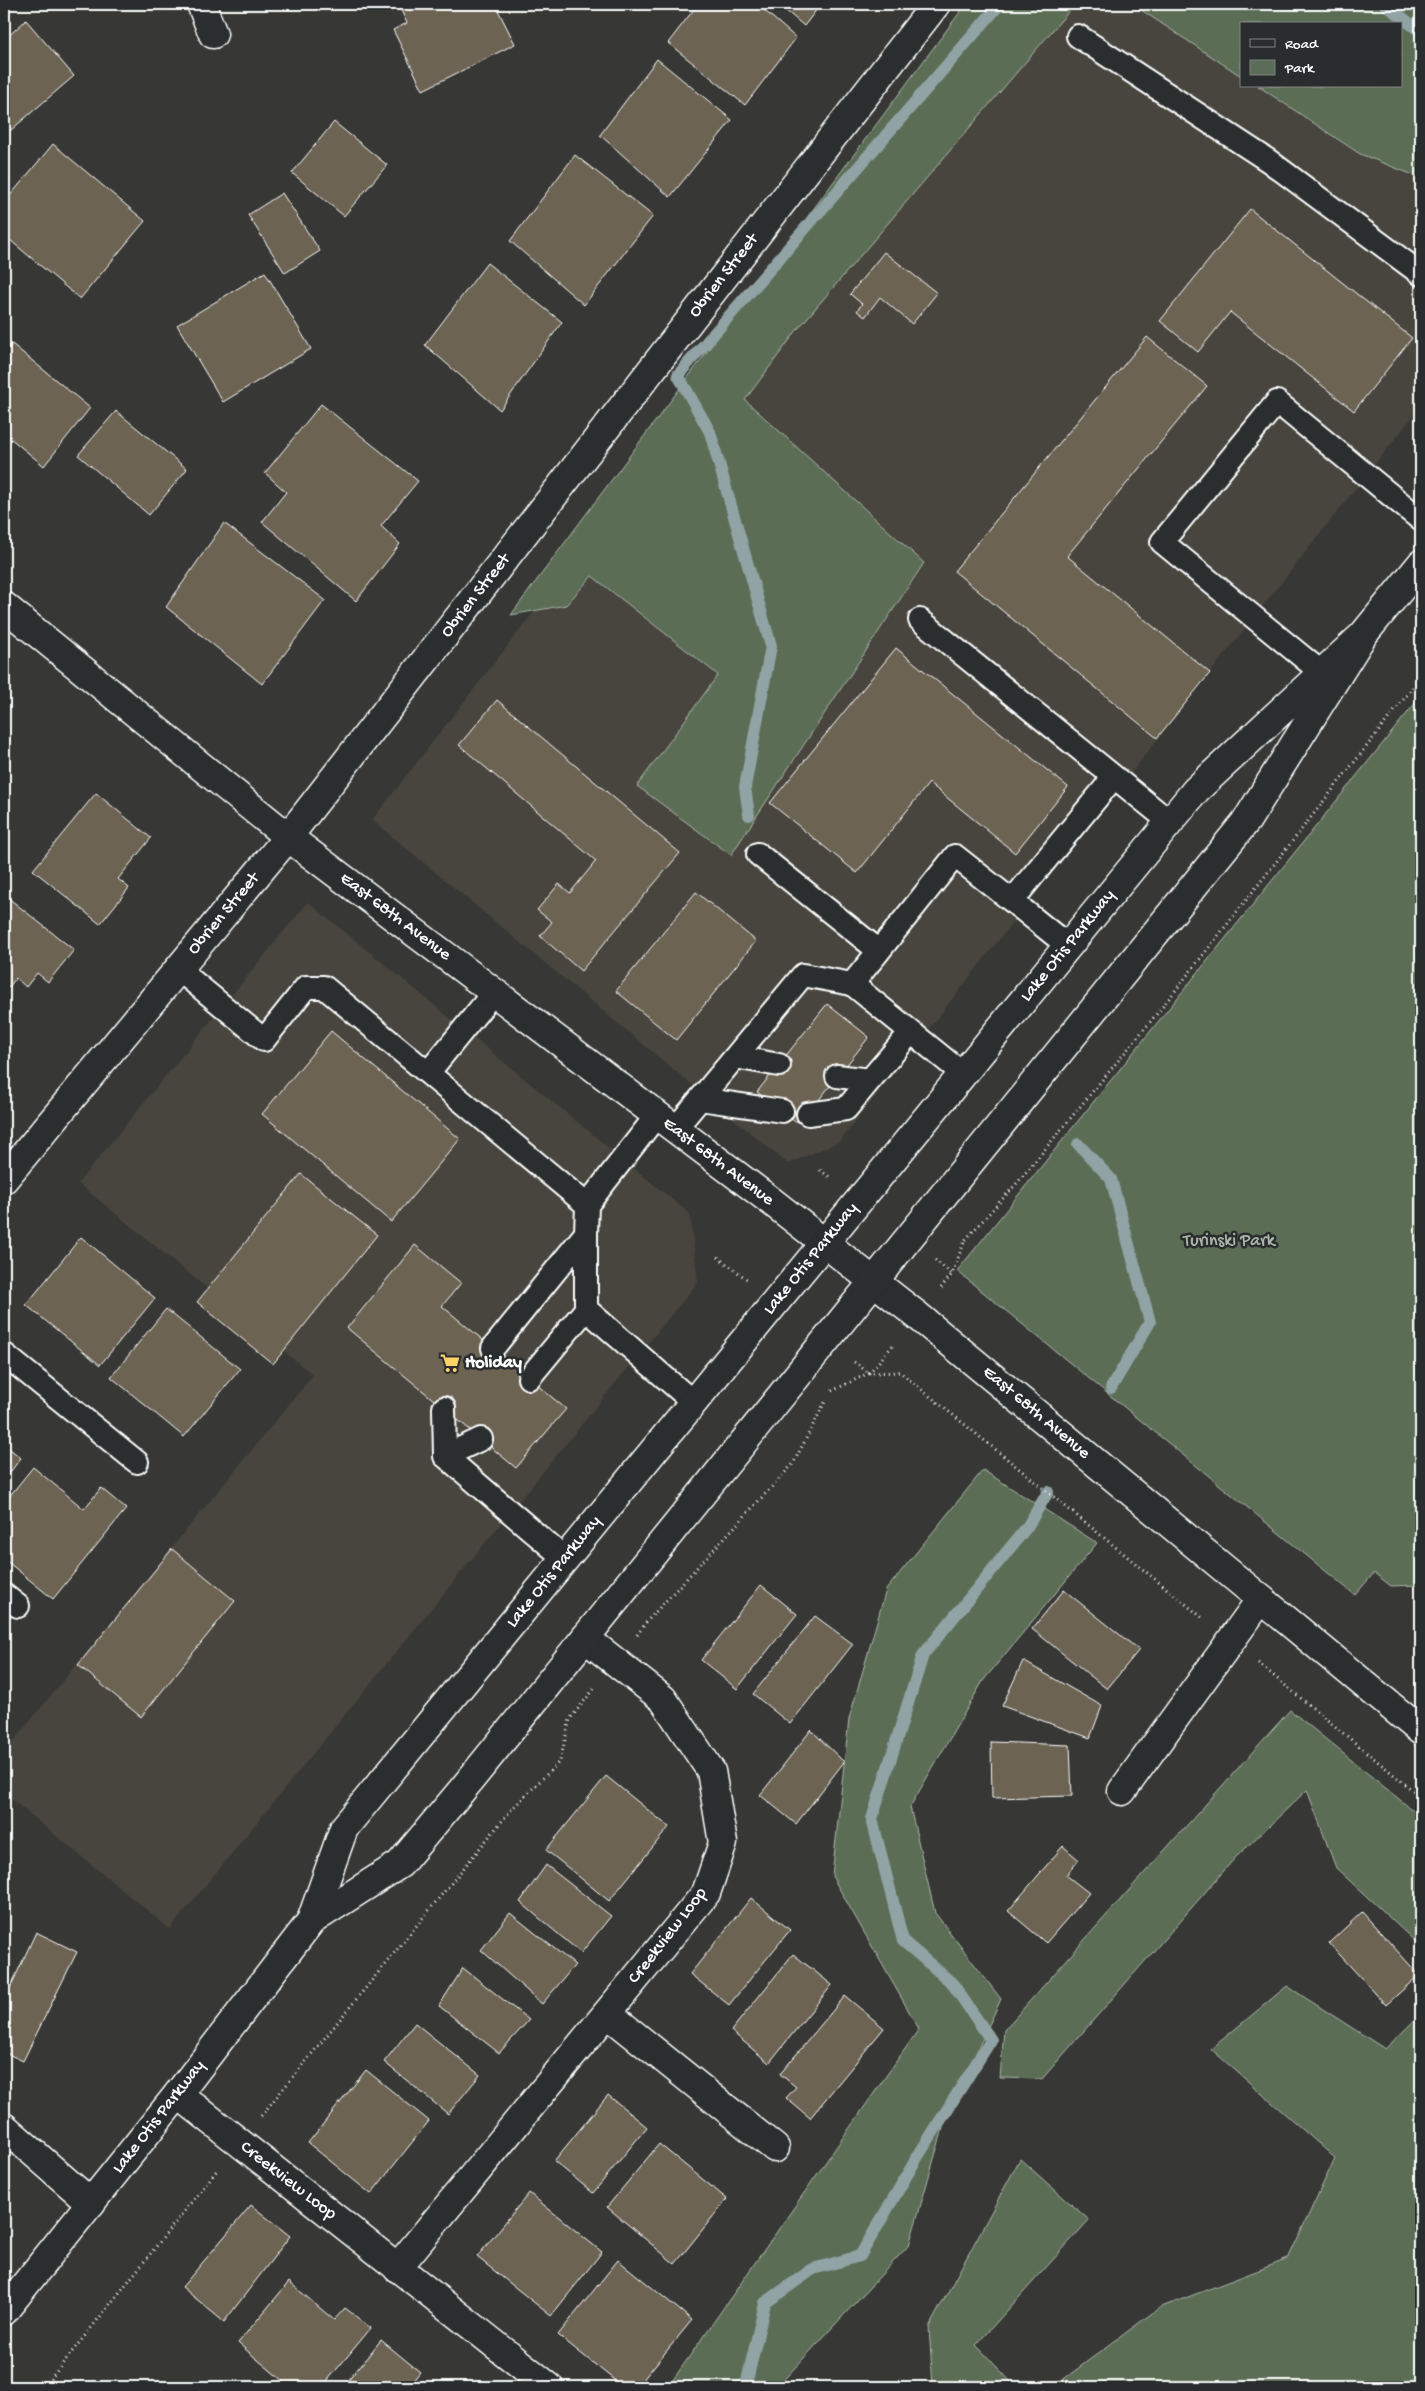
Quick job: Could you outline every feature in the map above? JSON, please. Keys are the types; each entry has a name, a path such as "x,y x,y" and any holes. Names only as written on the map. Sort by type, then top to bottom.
{"street":[{"path":"201,4 213,34"},
{"name":"Obrien Street","path":"4,1179 288,837 936,4"},
{"name":"Lake Otis Parkway","path":"311,1921 400,1864 585,1638 1247,820 1363,635 1421,564"},
{"name":"East 68th Avenue","path":"4,606 288,837 874,1281 1421,1731"},
{"name":"Lake Otis Parkway","path":"4,2311 178,2094 311,1921 344,1828 1196,790 1363,635"},
{"path":"1122,1791 1261,1599"},
{"name":"Creekview Loop","path":"397,2268 706,1893 724,1842 711,1772 664,1700 585,1638"},
{"path":"607,2013 775,2148"},
{"name":"Creekview Loop","path":"178,2094 549,2387"},
{"path":"4,2127 91,2203"}],"lane":[{"path":"1078,36 1269,161 1421,274"},
{"path":"1322,673 1162,542 1277,402 1421,520"},
{"path":"920,620 1170,822"},
{"path":"1012,901 1114,777"},
{"path":"758,854 879,951"},
{"path":"852,984 955,856 1068,946"},
{"path":"178,970 264,1040 306,987 324,986 587,1205"},
{"path":"530,1378 586,1309 587,1205 666,1122 700,1099 803,975 852,984 963,1074"},
{"path":"428,1073 494,992"},
{"path":"808,1114 846,1109 911,1032"},
{"path":"735,1057 779,1065"},
{"path":"837,1076 870,1080"},
{"path":"700,1099 782,1111"},
{"path":"493,1348 586,1233"},
{"path":"586,1309 693,1402"},
{"path":"4,1354 136,1462"},
{"path":"444,1408 444,1456 565,1559"},
{"path":"444,1456 481,1439"}],"path":[{"path":"952,1274 965,1240 1018,1183 1160,1010 1421,677"},
{"path":"830,1392 869,1374 900,1372 1421,1797"},
{"path":"44,2387 511,1810 560,1761 570,1719 617,1662 648,1620 793,1464 825,1400"}],"shaded area":[{"path":"1007,4 1204,4 1240,33 1240,88 1306,88 1421,182 1421,406 840,1141 788,1164 372,820"},
{"path":"308,902 690,1214 698,1282 170,1929 4,1793 4,1753 313,1375 78,1183"}],"green space":[{"path":"966,4 1075,4 797,330 745,400 924,563 731,855 637,786 718,675 592,576 566,605 511,615"},
{"path":"1132,4 1421,4 1421,178 1360,154 1261,88 1402,88 1402,22 1240,22 1240,75"},
{"name":"Turinski Park","path":"1421,696 1421,1585 1391,1586 1374,1573 1355,1595 957,1271"},
{"path":"983,1470 1097,1543 983,1681 910,1807 935,1913 1001,1999 946,2118 909,2245 777,2387 668,2387 919,2029 832,1876 849,1719 886,1590"},
{"path":"1290,1710 1421,1817 1421,1947 1336,1868 1307,1790 1235,1858 1042,2079 1000,2078 1004,2030"},
{"path":"1287,1986 1385,2049 1421,2014 1421,2387 1053,2387 1159,2308 1288,2259 1335,2158 1211,2049"},
{"path":"1020,2159 1089,2220 976,2345 1016,2387 933,2387 929,2327"}],"building":[{"path":"398,4 495,4 515,44 423,90 393,30 407,23"},
{"path":"698,4 757,4 796,38 745,105 668,43"},
{"path":"778,4 821,4 804,26"},
{"path":"26,20 74,76 4,136 4,40"},
{"path":"657,59 732,120 670,197 600,135"},
{"path":"334,122 387,165 344,216 292,173"},
{"path":"53,144 145,221 80,299 4,235 4,203"},
{"path":"575,155 653,216 584,305 510,241"},
{"path":"282,193 320,251 285,273 248,215"},
{"path":"1250,209 1412,338 1354,411 1230,312 1198,352 1160,321"},
{"path":"884,252 937,293 912,324 880,297 865,317 857,311 862,304 850,294"},
{"path":"487,263 562,322 500,410 425,345"},
{"path":"265,272 311,349 223,402 177,325"},
{"path":"1147,337 1207,386 1067,556 1210,673 1157,738 954,571"},
{"path":"12,344 90,408 44,466 4,433 4,354"},
{"path":"321,404 418,481 381,526 400,544 356,601 262,522 286,492 265,473"},
{"path":"116,411 187,469 149,515 78,455"},
{"path":"224,523 325,600 262,684 166,607"},
{"path":"896,648 1068,787 1015,853 929,783 857,873 770,803"},
{"path":"497,700 680,853 581,971 540,936 552,922 537,910 559,884 570,893 596,861 459,745"},
{"path":"96,793 151,838 118,879 129,888 100,924 33,870"},
{"path":"696,892 756,941 676,1040 616,991"},
{"path":"7,897 74,950 48,982 37,973 26,987 16,978 9,987 4,982 4,901"},
{"path":"827,1004 869,1037 802,1121 794,1121 757,1092"},
{"path":"331,1031 460,1139 391,1222 262,1114"},
{"path":"301,1174 377,1235 273,1364 197,1302"},
{"path":"81,1237 155,1298 100,1365 26,1305"},
{"name":"Holiday","path":"415,1245 461,1283 442,1306 566,1409 516,1468 347,1328"},
{"path":"166,1309 240,1369 184,1437 111,1377"},
{"path":"4,1444 21,1458 4,1480"},
{"path":"33,1467 84,1509 101,1488 126,1509 53,1599 4,1559 4,1503"},
{"path":"172,1549 235,1601 141,1717 78,1665"},
{"path":"761,1585 797,1614 737,1689 701,1660"},
{"path":"1064,1590 1139,1650 1107,1689 1032,1629"},
{"path":"815,1616 853,1644 790,1724 753,1694"},
{"path":"1023,1661 1102,1706 1090,1738 1002,1706"},
{"path":"811,1730 844,1762 796,1824 760,1795"},
{"path":"991,1742 1070,1745 1072,1796 992,1798"},
{"path":"606,1776 669,1827 609,1901 546,1850"},
{"path":"1063,1846 1079,1860 1066,1875 1089,1893 1046,1943 1008,1911"},
{"path":"546,1865 611,1916 581,1953 520,1902"},
{"path":"751,1898 790,1930 729,2005 690,1974"},
{"path":"1362,1912 1419,1975 1386,2005 1329,1943"},
{"path":"510,1913 575,1965 542,2004 481,1950"},
{"path":"36,1932 77,1952 23,2061 4,2052 4,2001"},
{"path":"793,1954 832,1985 769,2063 731,2031"},
{"path":"463,1968 529,2020 499,2053 439,2006"},
{"path":"845,1996 884,2028 810,2118 786,2098 796,2087 780,2074"},
{"path":"415,2023 480,2075 448,2114 384,2062"},
{"path":"366,2070 429,2121 371,2194 308,2143"},
{"path":"608,2095 647,2127 593,2193 554,2161"},
{"path":"659,2144 727,2199 675,2264 607,2207"},
{"path":"529,2193 602,2252 551,2316 477,2257"},
{"path":"251,2205 290,2236 224,2322 182,2287"},
{"path":"618,2260 692,2320 637,2387 623,2387 558,2335"},
{"path":"289,2282 334,2320 345,2308 371,2328 322,2387 290,2387 238,2343"},
{"path":"381,2340 420,2372 408,2387 343,2387"}],"waterway":[{"path":"749,815 745,787 771,646 710,432 678,375 1000,4"},
{"path":"1385,4 1421,32"},
{"path":"1078,1144 1111,1179 1150,1322 1111,1388"},
{"path":"742,2387 747,2381 765,2303 813,2269 860,2256 918,2156 991,2040 952,1983 903,1941 872,1819 923,1655 1027,1527 1048,1492"}],"place":[{"name":"Holiday","path":"450,1363"}]}
